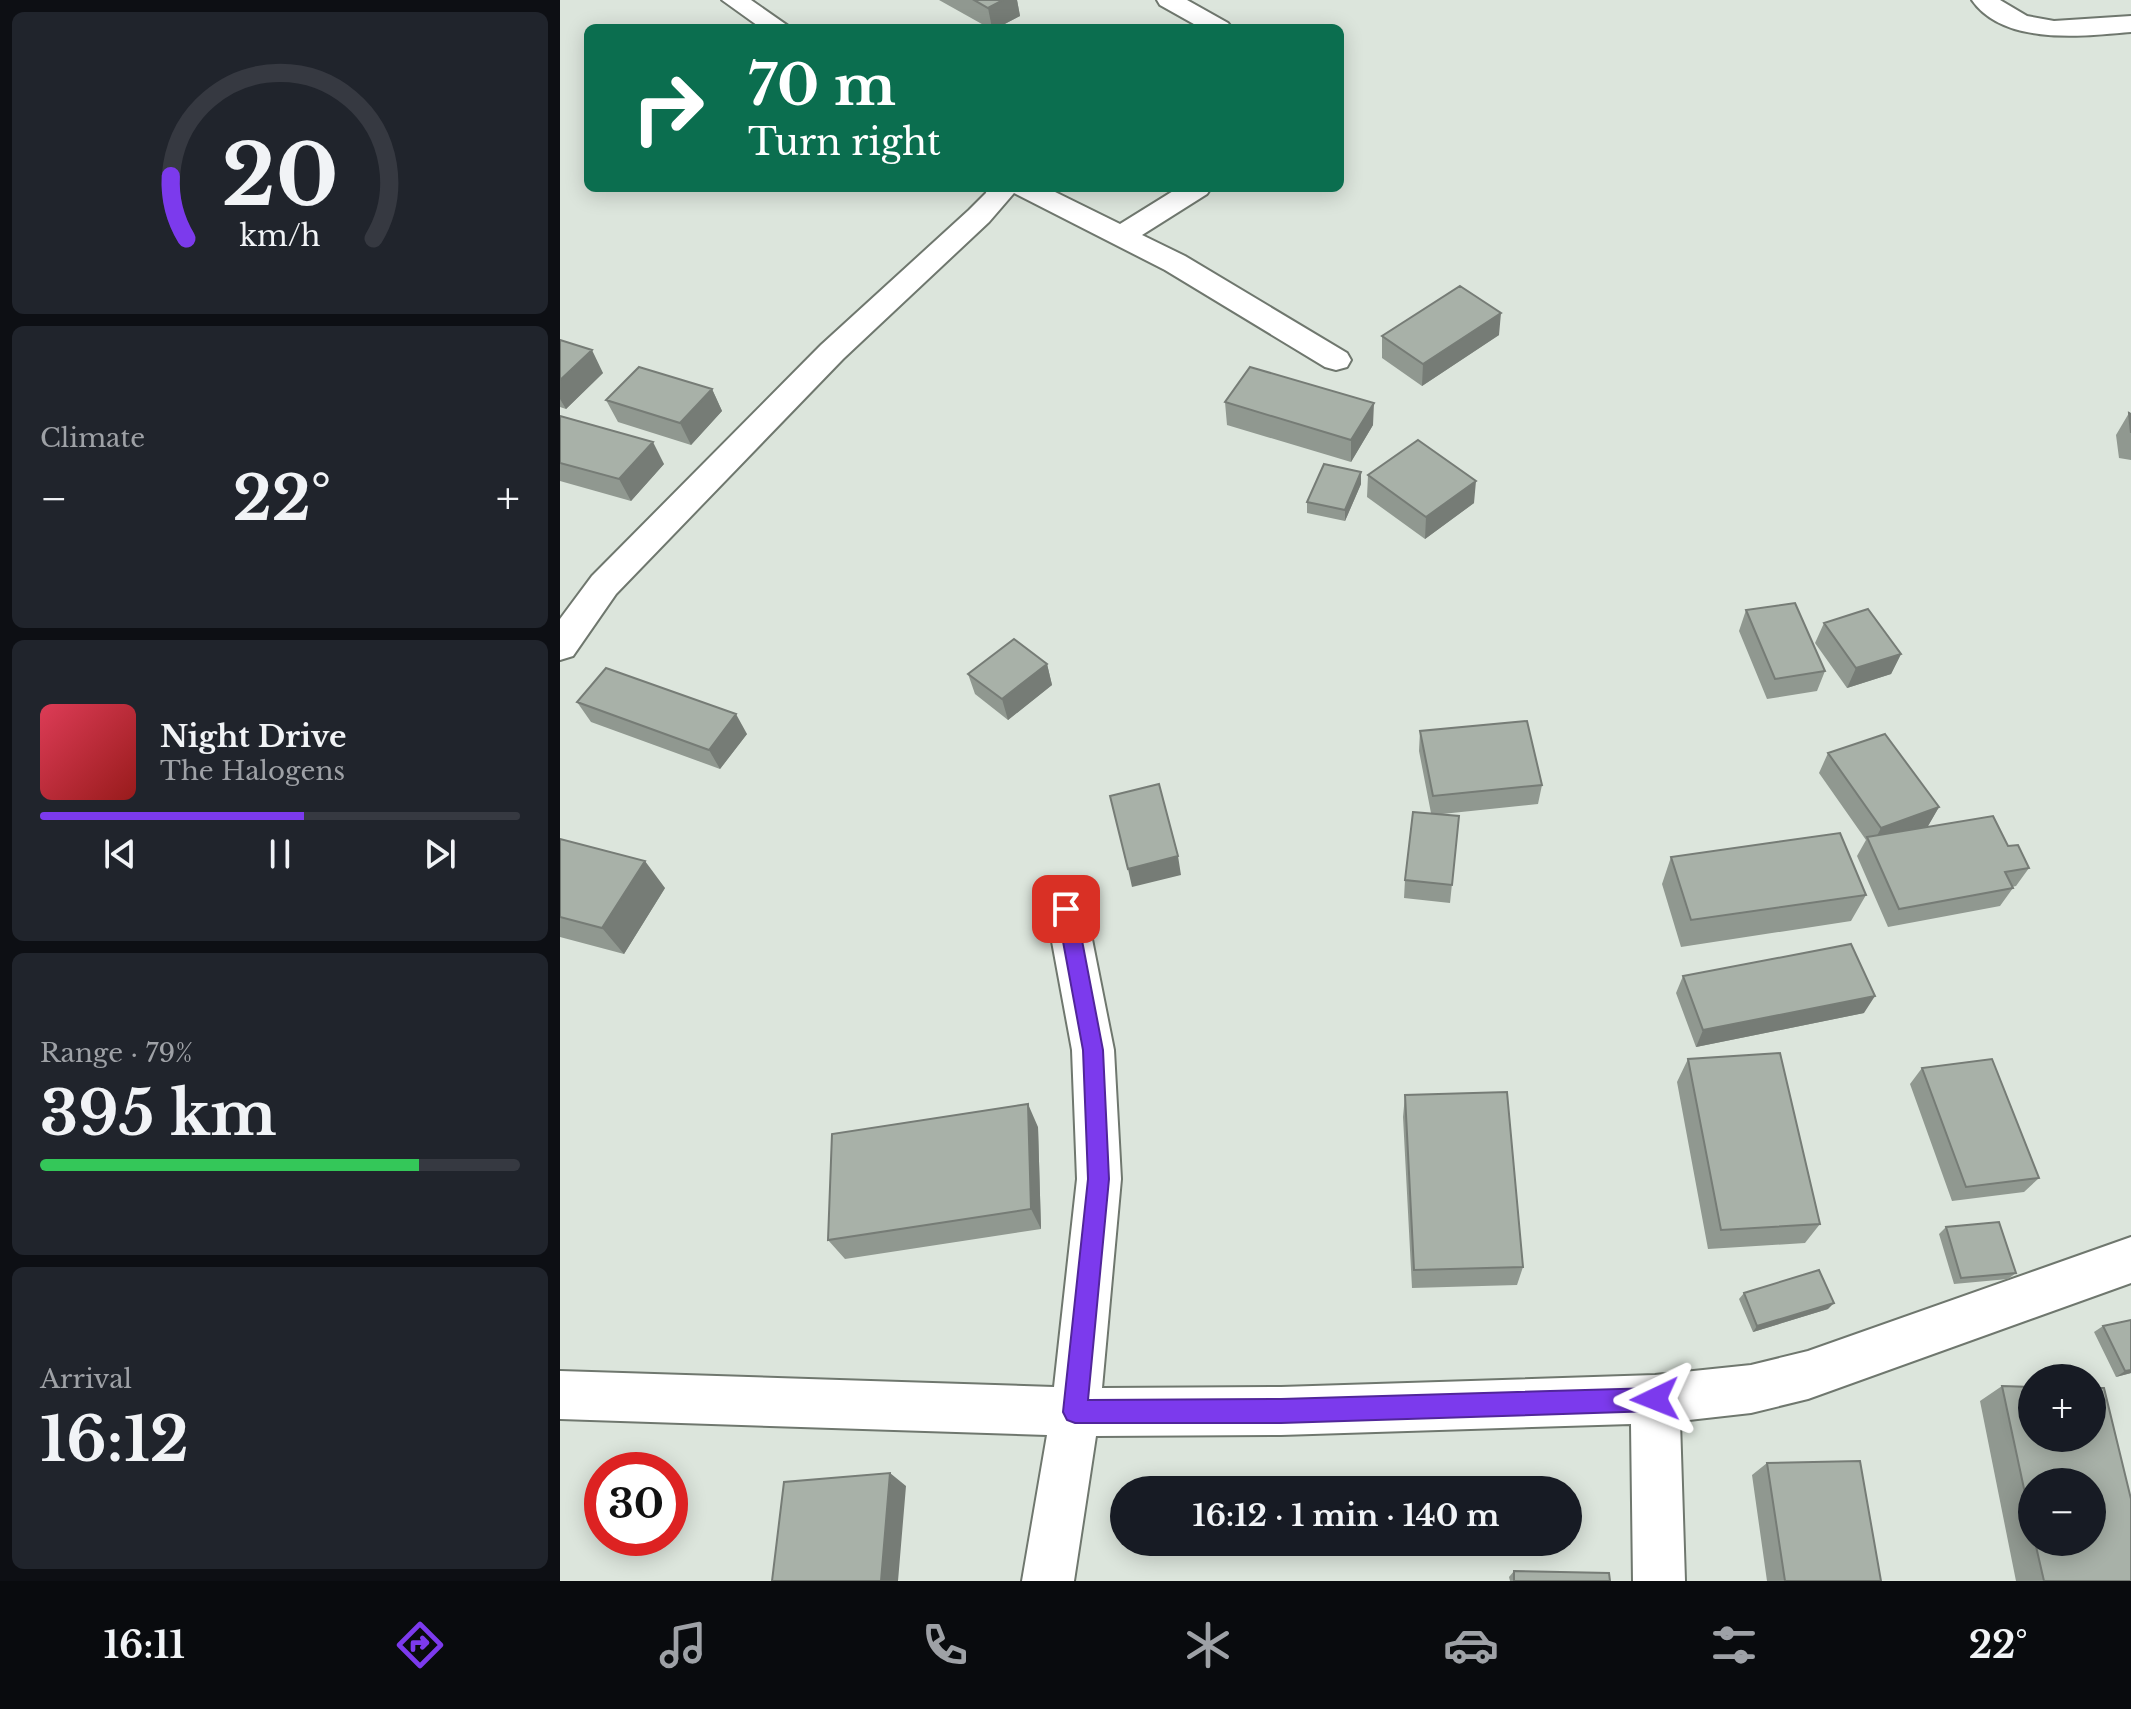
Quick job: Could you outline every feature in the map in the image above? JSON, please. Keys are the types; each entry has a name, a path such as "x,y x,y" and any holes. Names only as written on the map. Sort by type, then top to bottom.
{"street":[{"path":"734,0 772,24"},
{"path":"1169,0 1212,24"},
{"path":"1984,0 2009,19 2052,29 2131,24"},
{"path":"560,646 604,585 832,352 1000,192"},
{"path":"1033,192 1175,263 1336,360"},
{"path":"1121,236 1191,192"},
{"path":"1048,1581 1075,1412 1099,1179 1093,1050 1066,909"},
{"path":"560,1395 1075,1412 1281,1411 1655,1399 1751,1389 1808,1375 2131,1260"},
{"path":"1655,1399 1659,1581"}],"building":[{"path":"974,0 1003,0 988,8"},
{"path":"1460,286 1501,313 1423,364 1382,336"},
{"path":"560,340 592,350 560,380"},
{"path":"639,367 712,389 680,423 606,400"},
{"path":"1250,367 1374,403 1351,440 1225,402"},
{"path":"560,416 653,442 619,479 560,463"},
{"path":"1418,440 1476,481 1426,517 1368,475"},
{"path":"1324,464 1361,472 1345,510 1307,502"},
{"path":"1795,603 1825,671 1775,679 1746,610"},
{"path":"1868,609 1901,654 1856,668 1824,623"},
{"path":"1014,639 1047,664 1002,699 968,674"},
{"path":"606,668 736,714 709,750 577,702"},
{"path":"1527,721 1542,785 1433,796 1420,731"},
{"path":"1885,734 1939,807 1881,828 1828,753"},
{"path":"1159,784 1178,856 1128,869 1110,796"},
{"path":"1413,812 1459,816 1452,885 1405,880"},
{"path":"1993,816 2008,846 2018,845 2029,868 2005,872 2013,888 1899,909 1867,837"},
{"path":"1840,833 1866,895 1691,920 1671,857"},
{"path":"560,839 645,861 602,928 560,917"},
{"path":"1851,944 1875,996 1703,1030 1683,976"},
{"path":"1780,1053 1820,1224 1721,1230 1688,1059"},
{"path":"1992,1059 2039,1178 1966,1187 1922,1068"},
{"path":"1507,1092 1523,1267 1414,1270 1405,1095"},
{"path":"1028,1104 1031,1209 828,1240 832,1134"},
{"path":"1999,1222 2016,1273 1961,1278 1946,1227"},
{"path":"1819,1270 1834,1303 1757,1326 1744,1293"},
{"path":"2131,1320 2131,1370 2125,1371 2103,1326"},
{"path":"2002,1386 2018,1387 2018,1452 2106,1452 2106,1396 2131,1499 2131,1581 2044,1581 2038,1556 2106,1556 2106,1468 2020,1468"},
{"path":"1860,1461 1881,1581 1785,1581 1767,1463"},
{"path":"890,1473 881,1581 772,1581 784,1482"},
{"path":"1514,1571 1609,1573 1610,1581 1514,1581"}],"route":[{"path":"1066,909 1093,1050 1099,1179 1075,1412 1281,1411 1655,1399"}]}
